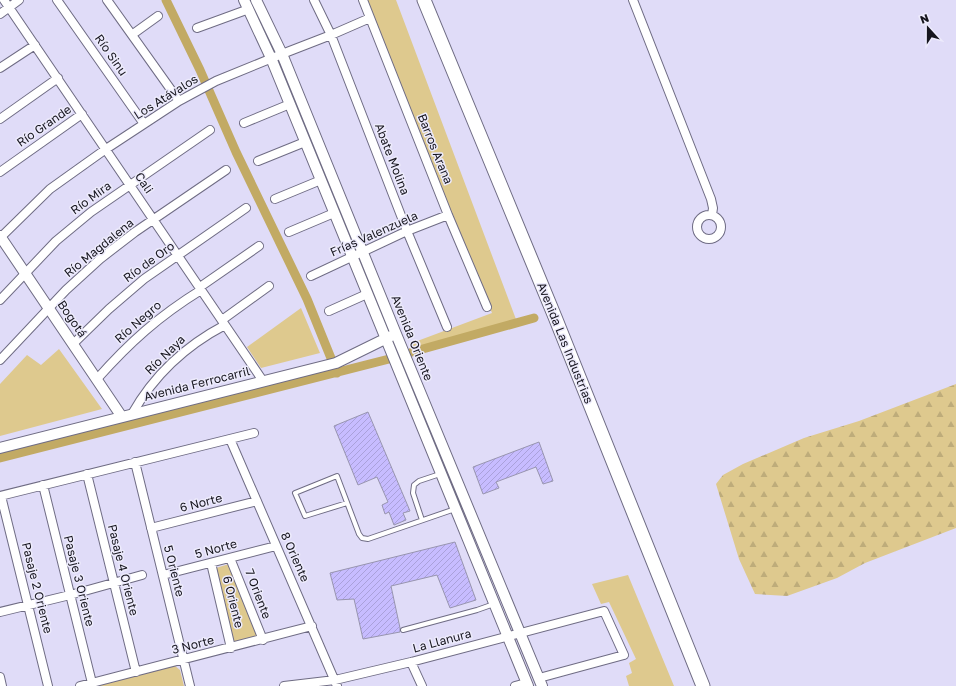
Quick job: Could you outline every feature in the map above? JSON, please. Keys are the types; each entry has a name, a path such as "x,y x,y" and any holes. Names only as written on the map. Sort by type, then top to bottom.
{"main road":[{"name":"Avenida Las Industrias","path":"424,0 555,317 703,686"}],"street":[{"name":"Cali","path":"4,0 263,381"},
{"path":"0,14 19,0"},
{"name":"Río Sinu","path":"57,0 144,124"},
{"path":"107,0 179,101"},
{"name":"Avenida Oriente","path":"256,0 282,54 362,252 541,682"},
{"name":"Abate Molina","path":"314,0 331,35 447,327"},
{"name":"Barros Arana","path":"363,0 448,215 487,307"},
{"path":"633,0 711,199 713,208 712,215"},
{"path":"197,28 246,4"},
{"name":"Avenida Oriente","path":"246,4 290,104 527,685"},
{"path":"132,34 158,16"},
{"name":"Los Atávalos","path":"0,237 50,189 106,149 179,101 216,81 370,18"},
{"path":"0,68 35,45"},
{"path":"0,119 58,78"},
{"path":"244,123 290,104"},
{"name":"Río Grande","path":"0,172 82,114"},
{"name":"Río Mira","path":"0,300 26,274 40,257 72,227 130,184 210,130"},
{"path":"258,161 305,142"},
{"name":"Río Magdalena","path":"0,360 66,290 100,259 135,232 226,170"},
{"path":"275,199 321,180"},
{"name":"Río de Oro","path":"73,344 127,292 246,208"},
{"path":"289,232 334,213"},
{"name":"Frías Valenzuela","path":"311,276 408,231 448,215"},
{"name":"Bogotá","path":"0,237 97,379 127,416"},
{"name":"Río Negro","path":"97,379 122,351 148,327 259,246"},
{"name":"Río Naya","path":"127,416 173,360 269,286"},
{"path":"329,311 367,294"},
{"name":"Avenida Ferrocarril","path":"0,448 336,363 396,334"},
{"path":"1,496 254,433"},
{"name":"8 Oriente","path":"230,438 336,683"},
{"name":"5 Oriente","path":"135,462 190,686"},
{"name":"Pasaje 4 Oriente","path":"87,474 136,672"},
{"name":"Pasaje 3 Oriente","path":"43,485 92,683"},
{"name":"Pasaje 2 Oriente","path":"1,496 48,686"},
{"name":"6 Norte","path":"151,528 257,501"},
{"name":"5 Norte","path":"162,575 276,546"},
{"name":"7 Oriente","path":"230,558 263,640"},
{"name":"6 Oriente","path":"211,563 231,648"},
{"path":"0,612 142,575"},
{"name":"La Llanura","path":"286,686 336,683 604,611 624,655 541,682"},
{"name":"3 Norte","path":"80,686 263,640 312,626"},
{"path":"412,662 422,686"},
{"path":"0,677 2,686"},
{"path":"515,686 527,685"}],"lane":[{"path":"422,520 413,493 414,485 419,481 441,474"},
{"path":"347,503 305,516 295,493 337,476 359,534 365,539 371,539 455,509"},
{"path":"403,630 494,604"}],"green space":[{"path":"367,0 396,0 517,322 415,351 412,343 492,313"},
{"path":"301,308 320,353 261,368 247,347"},
{"path":"59,349 102,409 0,436 0,384 27,355 41,365"},
{"path":"956,384 956,528 865,563 837,578 787,596 755,594 739,559 716,484 723,475 743,464 804,438 859,421"},
{"path":"229,564 257,636 234,643 216,568"},
{"path":"628,575 674,686 629,686 626,676 632,673 629,663 636,659 609,602 601,604 592,584"},
{"path":"175,666 180,670 184,686 95,686"}],"building":[{"path":"368,412 410,511 403,513 406,520 394,525 389,512 385,514 382,505 388,502 377,477 358,485 334,426"},
{"path":"539,442 553,481 543,484 536,467 496,482 499,488 483,494 473,467"},
{"path":"455,542 476,600 450,608 437,575 391,586 400,632 363,639 354,599 337,600 330,573"}],"waterway":[{"path":"166,0 200,70 236,152 307,299 337,373"},
{"path":"412,352 534,318"},
{"path":"0,458 397,357"}]}
